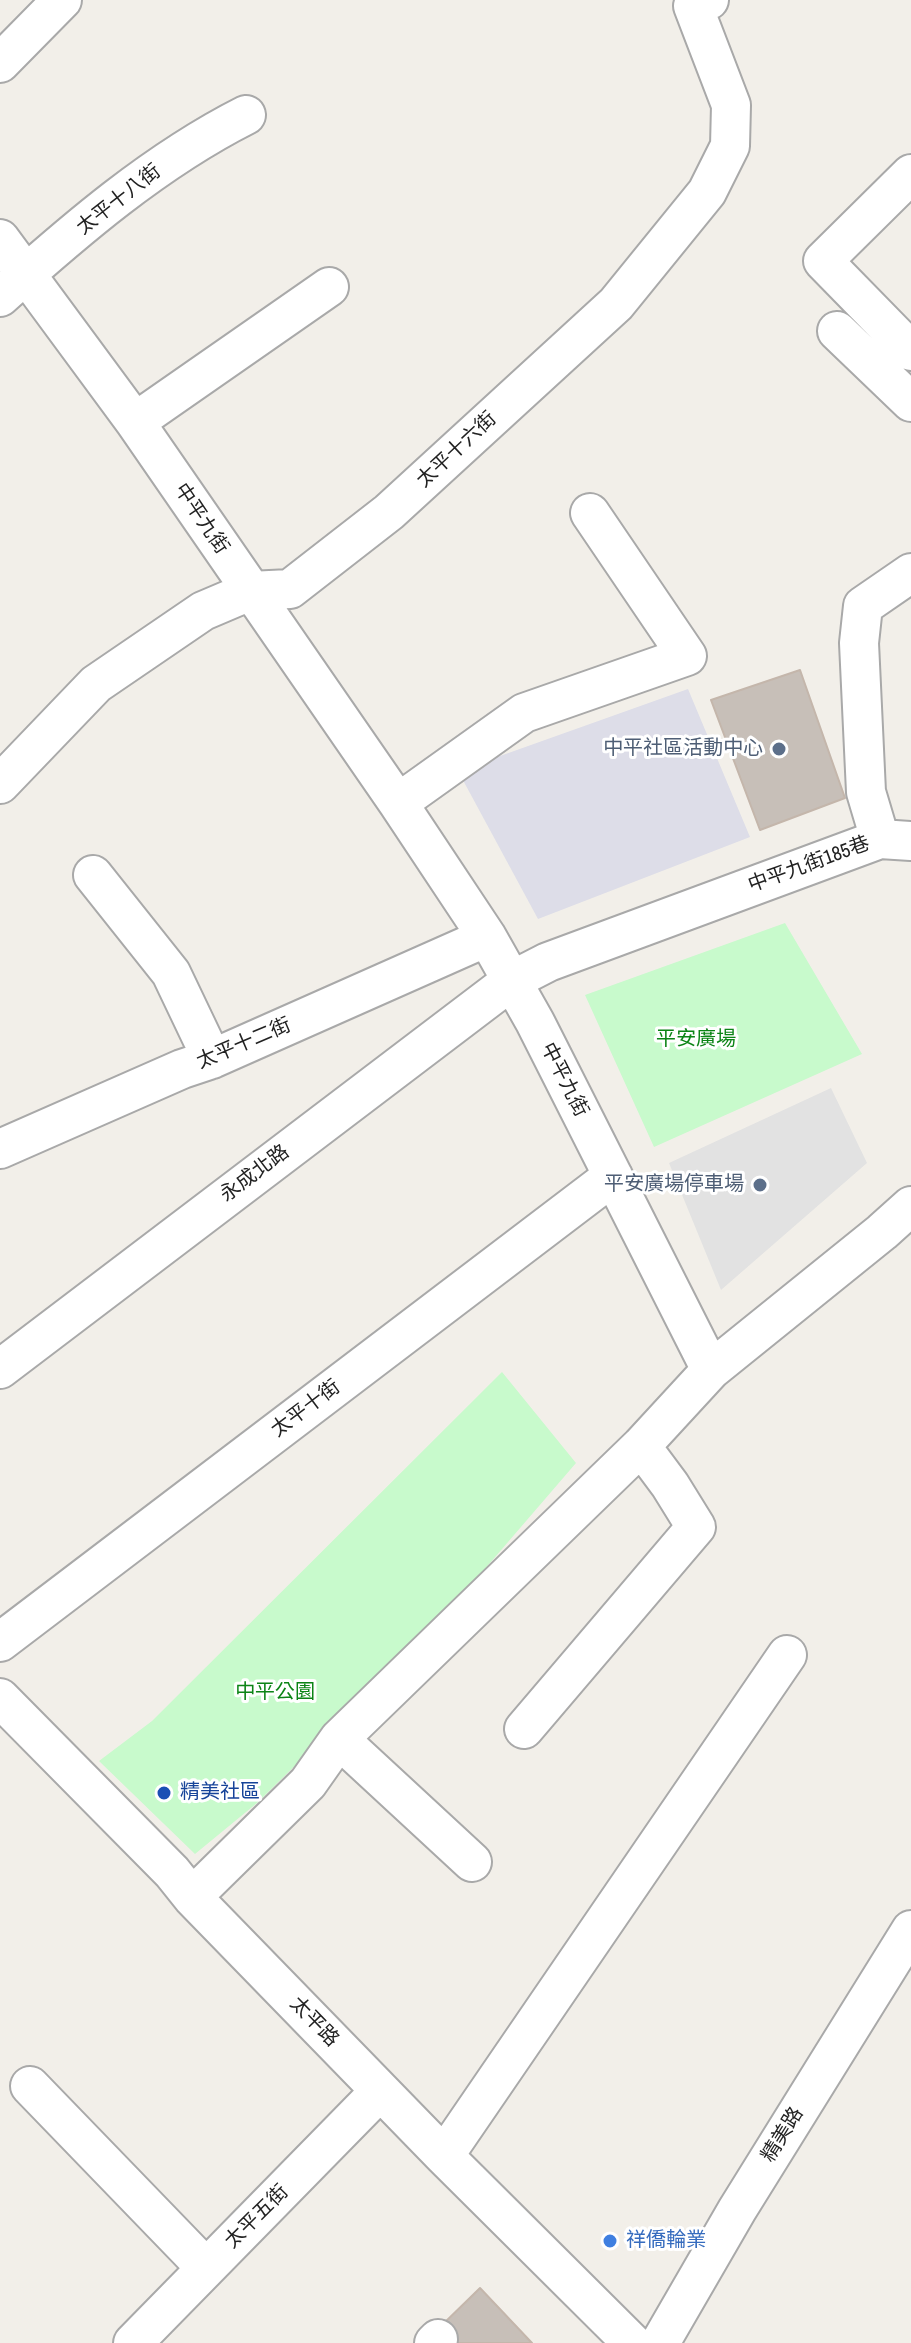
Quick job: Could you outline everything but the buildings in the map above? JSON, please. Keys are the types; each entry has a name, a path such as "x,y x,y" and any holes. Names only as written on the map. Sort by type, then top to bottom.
{"street":[{"path":"0,63 62,0"},
{"name":"太平十六街","path":"0,784 96,684 203,611 250,591 290,589 389,512 616,304 707,192 730,146 731,105 701,3"},
{"name":"太平十八街","path":"13,285 121,195 205,136 246,115"},
{"path":"911,174 823,261 911,351"},
{"name":"中平九街","path":"0,239 13,285 135,422 487,937 535,1022 711,1370"},
{"path":"135,422 329,287"},
{"path":"837,331 911,402"},
{"path":"398,803 524,713 687,656 590,513"},
{"name":"中平九街185巷","path":"511,981 548,962 895,840 866,792 859,643 863,606 911,573"},
{"path":"93,875 171,973 212,1059"},
{"name":"太平十二街","path":"0,1149 487,937"},
{"name":"永成北路","path":"0,1369 511,981"},
{"name":"太平十街","path":"0,1642 613,1176"},
{"path":"192,1897 308,1783 339,1739 641,1446 711,1370 911,1206"},
{"path":"524,1729 696,1527 641,1446"},
{"path":"444,2156 787,1655"},
{"name":"太平路","path":"0,1698 172,1872 192,1897 380,2091 632,2343"},
{"path":"339,1739 472,1862"},
{"name":"精美路","path":"660,2343 737,2210 911,1930"},
{"path":"30,2086 206,2268"},
{"name":"太平五街","path":"133,2343 380,2091"}],"green space":[{"name":"平安廣場","path":"785,923 862,1054 654,1147 585,995"},
{"name":"中平公園","path":"502,1372 576,1463 428,1635 257,1803 195,1854 99,1761 152,1721"}],"shaded area":[{"path":"688,689 750,837 538,919 458,771"},
{"name":"平安廣場停車場","path":"831,1088 867,1163 721,1290 669,1163"}],"place":[{"name":"中平社區活動中心","path":"779,749"},
{"name":"平安廣場停車場","path":"760,1185"},
{"name":"精美社區","path":"164,1793"},
{"name":"祥僑輪業","path":"610,2241"}]}
